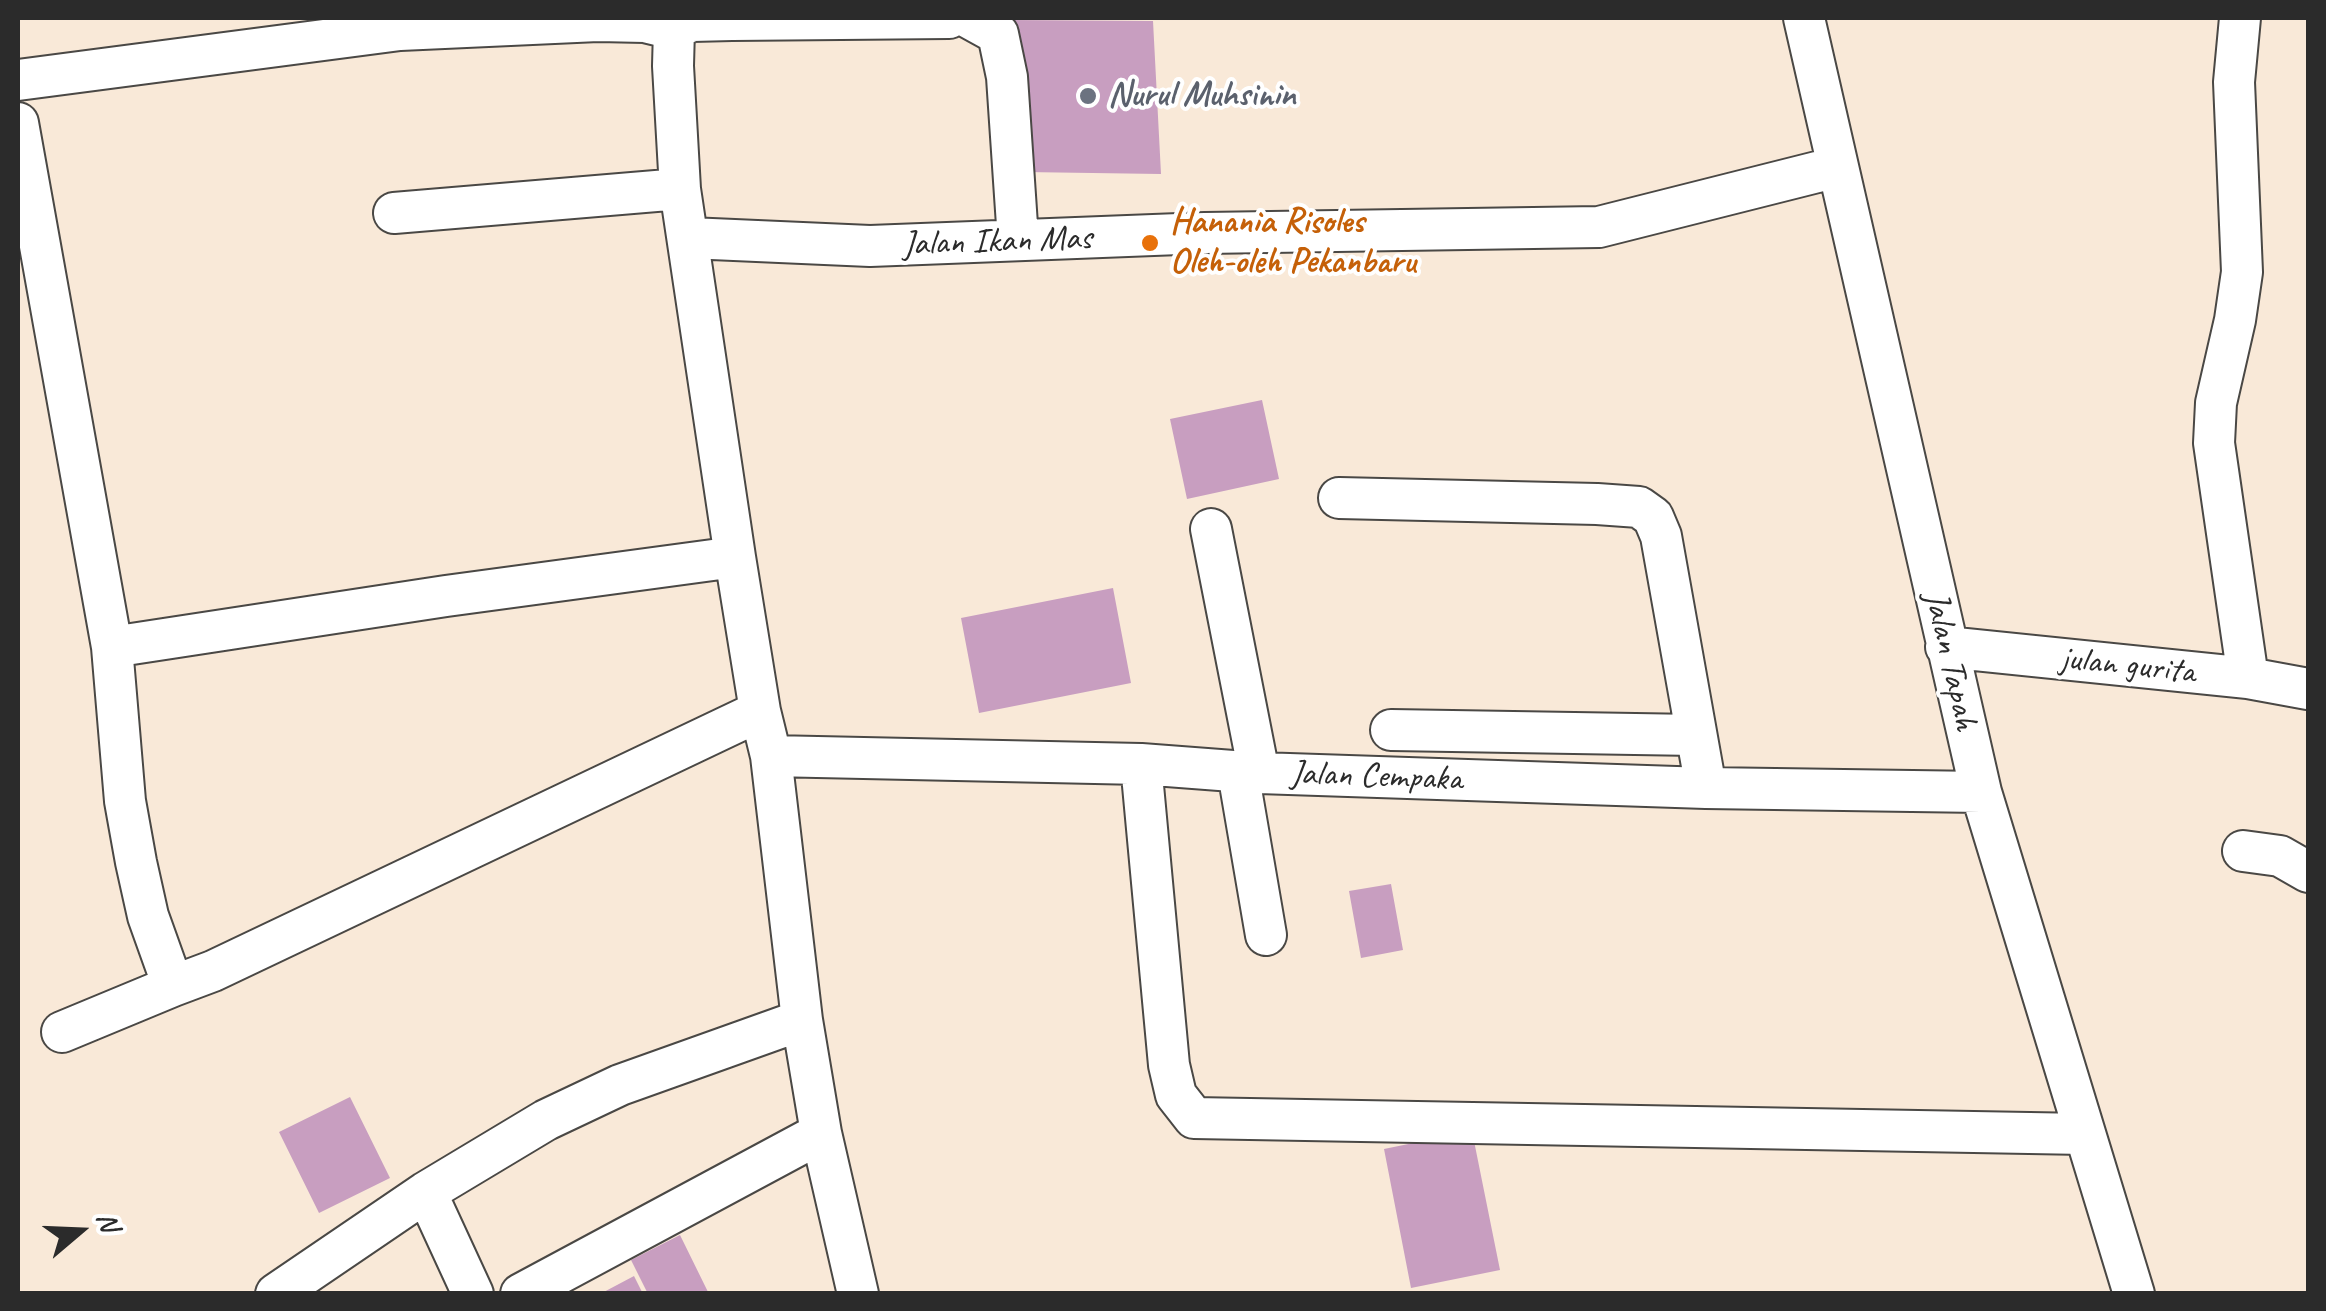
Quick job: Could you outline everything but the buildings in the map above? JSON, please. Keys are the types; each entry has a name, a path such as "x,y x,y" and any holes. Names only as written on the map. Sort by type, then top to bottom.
{"street":[{"path":"18,80 400,30 598,22 645,22 674,28 692,21 949,18"},
{"path":"970,18 998,34 1007,78 1018,240"},
{"name":"Jalan Tapah","path":"1804,18 1981,792 2134,1294"},
{"path":"2240,18 2234,82 2242,272 2216,403 2214,442 2248,678"},
{"path":"674,28 680,190 735,557 771,756 802,1020 821,1133 858,1294"},
{"path":"18,123 112,648 126,801 136,862 148,916 173,986"},
{"name":"Jalan Ikan Mas","path":"689,238 870,246 1205,233 1599,227 1837,167"},
{"path":"394,213 680,190"},
{"path":"1339,498 1639,507 1653,517 1661,536 1706,788"},
{"path":"1211,529 1248,772 1266,935"},
{"path":"112,648 446,596 735,557"},
{"name":"julan gurita","path":"1946,647 2248,678 2308,690"},
{"path":"62,1032 213,971 760,711"},
{"path":"1391,730 1696,735"},
{"path":"1522,734 1522,781"},
{"name":"Jalan Cempaka","path":"771,756 1141,764 1248,772 1706,788 1981,792"},
{"path":"1141,764 1169,1066 1176,1095 1194,1118 2085,1134"},
{"path":"2243,851 2280,856 2308,872"},
{"path":"276,1294 426,1192 546,1120 620,1084 802,1020"},
{"path":"520,1294 821,1133"},
{"path":"426,1192 473,1294"}],"place":[{"name":"Nurul Muhsinin","path":"1088,96"},
{"name":"Hanania Risoles Oleh-oleh Pekanbaru","path":"1150,243"}]}
